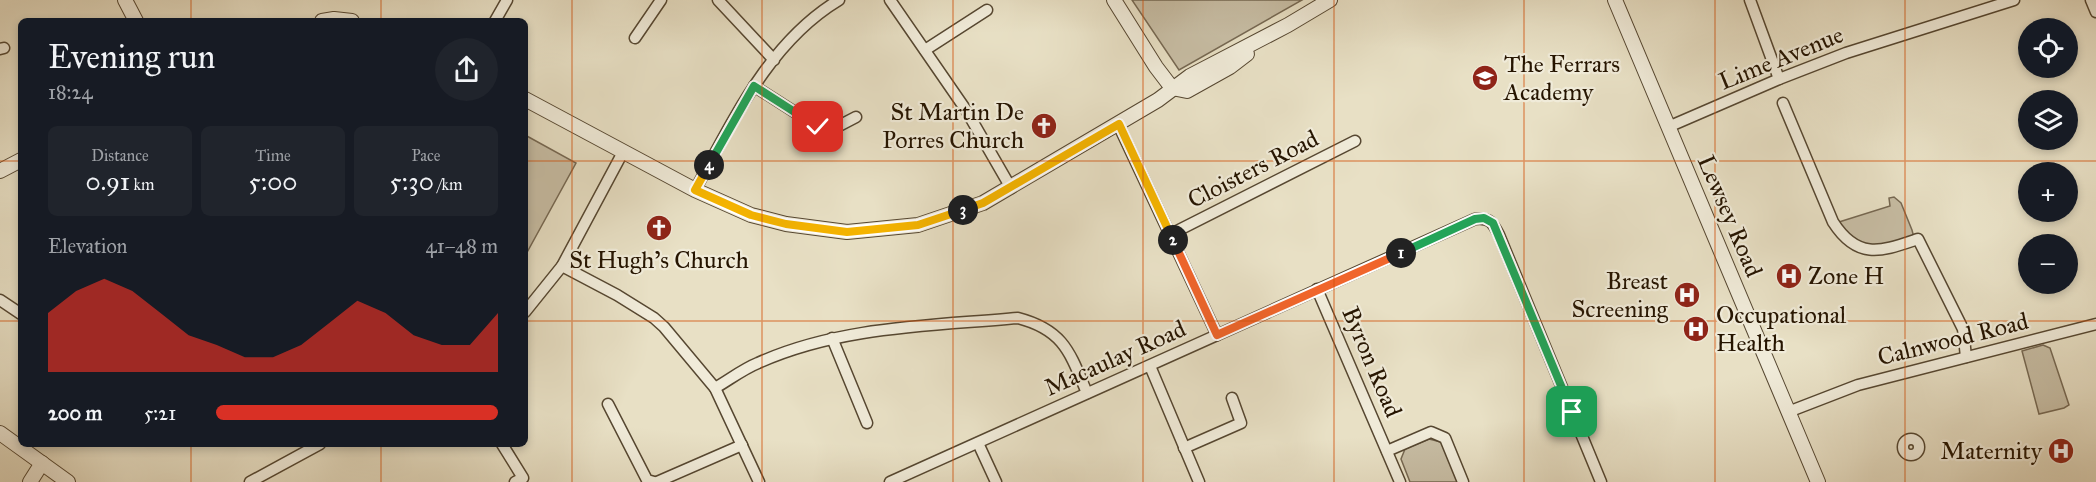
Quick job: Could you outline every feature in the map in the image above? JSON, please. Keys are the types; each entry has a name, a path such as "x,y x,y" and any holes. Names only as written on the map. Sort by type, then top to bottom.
{"street":[{"path":"124,0 134,18"},
{"path":"497,18 507,0"},
{"path":"635,38 661,0"},
{"path":"718,0 774,60"},
{"path":"695,190 754,86 800,31 839,0"},
{"path":"890,0 966,110 1011,188"},
{"path":"1114,0 1156,67 1172,88"},
{"path":"528,101 695,190 751,215 786,224 847,232 918,225 983,203 1011,188 1158,100 1190,76 1288,25 1330,0"},
{"name":"Lewsey Road","path":"1615,0 1818,482"},
{"path":"1750,0 1779,79"},
{"name":"Lime Avenue","path":"1668,127 1846,53 1999,2 2014,0"},
{"path":"2091,0 2096,12"},
{"path":"925,50 987,10"},
{"path":"754,86 818,127 834,129 856,117"},
{"path":"1783,103 1833,222 1840,233 1852,244 1867,250 1880,251 1918,239 1963,329 1966,357"},
{"path":"1119,124 1217,335"},
{"name":"Cloisters Road","path":"1171,234 1354,141"},
{"path":"528,308 562,266 623,152"},
{"path":"0,171 18,162"},
{"name":"Macaulay Road","path":"890,482 1317,289 1475,219 1484,218 1493,223 1499,235 1601,482"},
{"path":"562,266 654,318 664,327 715,388 759,482"},
{"name":"Byron Road","path":"1317,289 1401,482"},
{"path":"0,300 18,312"},
{"path":"715,388 756,363 832,338 861,332 1018,318 1038,323 1057,336 1066,348 1087,393"},
{"name":"Calnwood Road","path":"1788,412 1858,385 2096,324"},
{"path":"832,338 867,423"},
{"path":"1149,366 1199,482"},
{"path":"1184,448 1241,423 1232,398"},
{"path":"608,404 647,480 656,482 742,445"},
{"name":"Byron Road","path":"1387,450 1431,432 1445,438 1463,482"},
{"path":"0,433 18,446"},
{"path":"978,442 996,482"},
{"path":"20,447 68,482"},
{"path":"250,482 314,447"},
{"path":"504,447 522,480"},
{"path":"30,482 42,463"}],"shaded area":[{"path":"1132,0 1302,0 1179,70"},
{"path":"528,137 576,163 528,251"},
{"path":"1894,197 1901,203 1912,230 1911,238 1886,246 1866,246 1855,240 1839,222 1890,206 1889,198"},
{"path":"2043,345 2050,348 2069,405 2039,414 2022,351"},
{"path":"1429,439 1441,442 1458,482 1410,482 1401,459 1405,449"}],"place":[{"name":"The Ferrars Academy","path":"1485,78"},
{"name":"St Martin De Porres Church","path":"1044,126"},
{"name":"St Hugh's Church","path":"659,228"},
{"name":"Zone H","path":"1789,276"},
{"name":"Breast Screening","path":"1687,295"},
{"name":"Occupational Health","path":"1696,329"},
{"name":"Maternity","path":"2061,451"}],"route":[{"path":"818,127 754,86 695,190 751,215 786,224 847,232 918,225 983,203 1119,124 1217,335 1475,219 1484,218 1493,223 1499,235 1572,412"}]}
